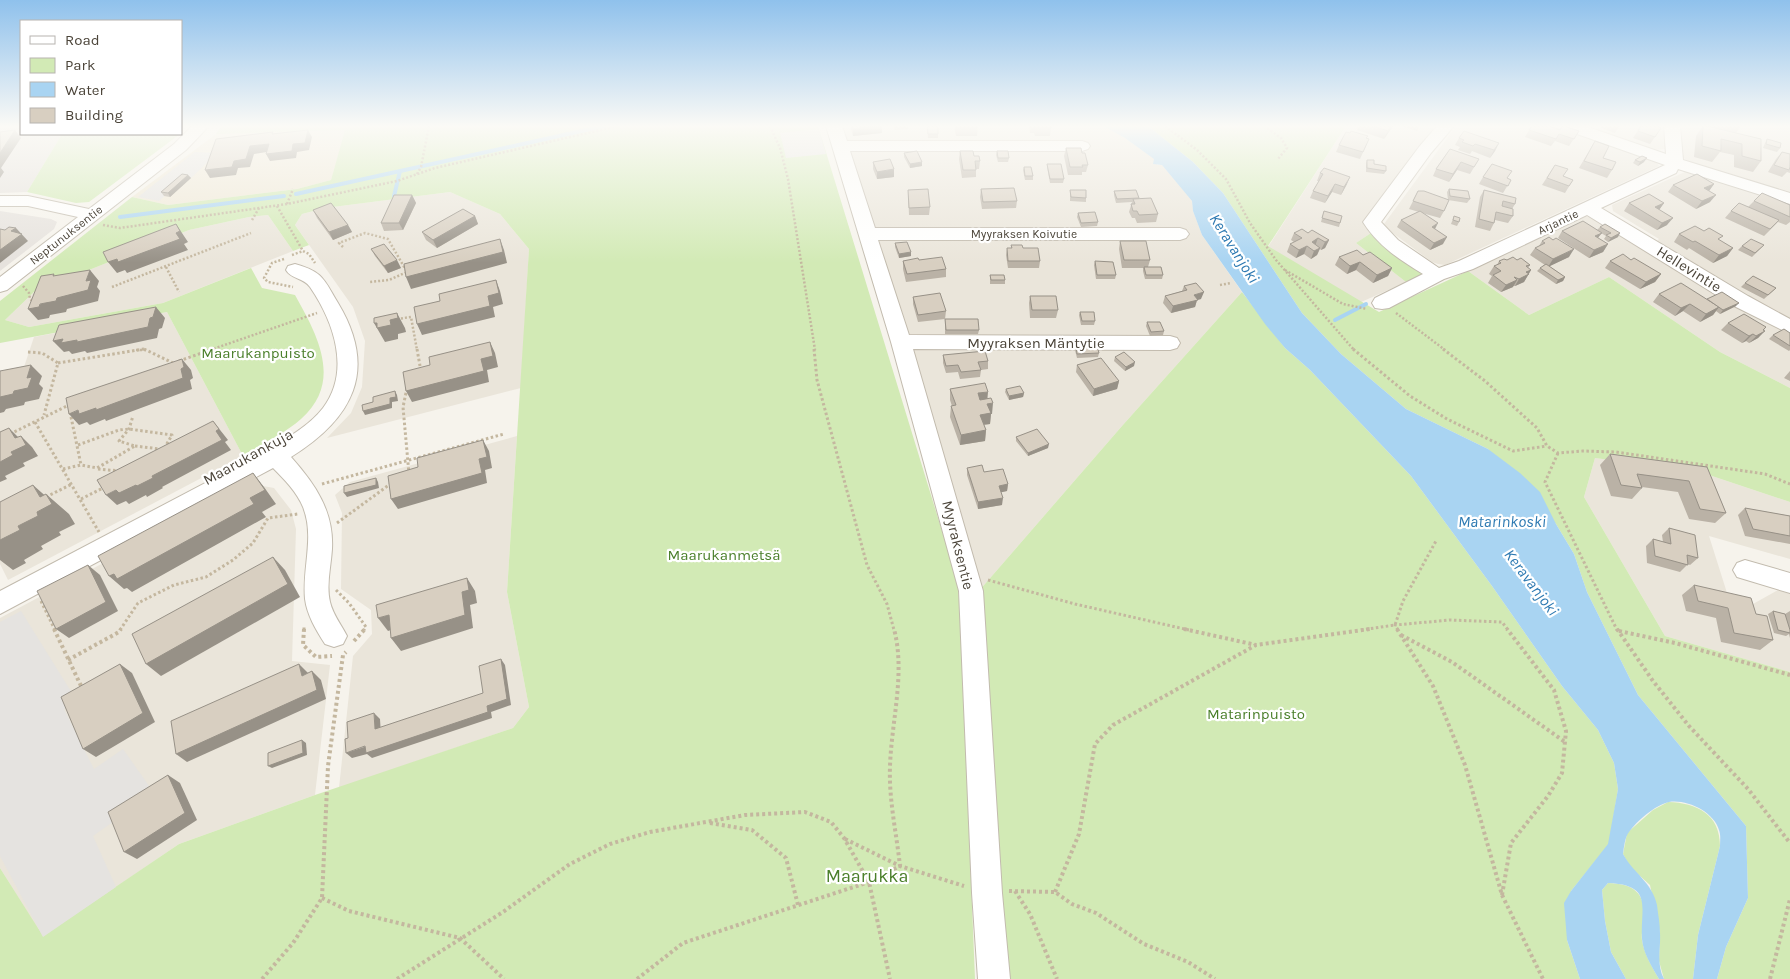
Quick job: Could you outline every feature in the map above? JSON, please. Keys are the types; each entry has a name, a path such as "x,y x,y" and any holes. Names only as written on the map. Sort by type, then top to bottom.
{"street":[{"name":"Neptunuksentie","path":"8,285 97,220 152,172"},
{"name":"Myyraksentie","path":"848,172 901,342 971,591 986,893 994,979"},
{"path":"1409,172 1372,222 1384,238 1437,275"},
{"name":"Arjantie","path":"1382,302 1437,275 1466,265 1664,172"},
{"path":"1703,172 1790,199"},
{"path":"0,201 28,202 97,220"},
{"name":"Hellevintie","path":"1589,208 1740,300 1790,327"},
{"name":"Myyraksen Koivutie","path":"868,234 1180,234"},
{"name":"Maarukankuja","path":"0,603 276,456 315,429 330,414 340,398 346,383 349,356 344,334 337,317 312,277 298,269"},
{"name":"Myyraksen Mäntytie","path":"901,342 1170,343"},
{"path":"276,456 294,474 315,508 321,529 317,587 320,612 338,646"},
{"path":"1744,570 1790,583"}],"path":[{"path":"97,220 120,228 277,206 397,181 426,172"},
{"path":"786,172 813,332 817,380 866,565 887,604 898,644 897,699 890,781 900,866"},
{"path":"1219,172 1226,179 1250,223 1276,260 1358,355 1410,396 1447,419 1513,451 1547,446"},
{"path":"287,204 293,189"},
{"path":"277,206 298,269"},
{"path":"252,220 258,208"},
{"path":"112,286 251,233"},
{"path":"343,247 339,243 365,233 388,239 407,272"},
{"path":"272,263 298,269 268,282 264,278 272,263"},
{"path":"166,267 179,292"},
{"path":"369,282 389,280 416,270"},
{"path":"1285,270 1343,304 1367,310 1382,302 1485,381 1537,428 1547,446 1558,453 1583,451 1616,452 1766,474 1790,484"},
{"path":"1220,285 1231,283"},
{"path":"8,285 27,289 32,301 40,303"},
{"path":"165,367 320,312 315,304"},
{"path":"393,319 420,314"},
{"path":"411,317 420,366"},
{"path":"28,352 42,353 58,363 144,349 174,363"},
{"path":"43,416 58,363"},
{"path":"402,478 409,475 404,407 408,379"},
{"path":"9,434 35,422 43,416 78,402"},
{"path":"70,405 72,429 78,445 81,465"},
{"path":"133,416 129,429 119,441 172,452"},
{"path":"35,422 102,537"},
{"path":"78,445 119,430 129,429 172,435 163,450"},
{"path":"322,484 504,434"},
{"path":"97,468 136,446"},
{"path":"1558,453 1545,482 1618,631 1652,681 1689,726 1748,789 1790,843"},
{"path":"63,469 81,465 125,472"},
{"path":"335,525 388,484 395,481"},
{"path":"40,500 72,484"},
{"path":"81,499 107,486"},
{"path":"68,660 119,632 138,603 174,585 206,577 232,560 253,544 268,518 303,514"},
{"path":"1436,541 1403,601 1395,625 1433,686 1465,765 1502,895 1544,979"},
{"path":"966,574 1074,604 1256,645 1395,625 1450,620 1502,622 1554,690 1566,731 1562,773 1548,796 1511,843 1502,895"},
{"path":"38,594 85,693"},
{"path":"1618,631 1675,643 1790,676"},
{"path":"1400,634 1452,662 1565,742"},
{"path":"1055,892 1079,834 1095,744 1113,725 1256,645"},
{"path":"262,979 293,943 322,898 328,766 338,646"},
{"path":"397,979 503,912 570,864 610,844 650,832 745,815 805,812 832,822 844,838 869,882 890,979"},
{"path":"706,822 752,830 786,858 798,904"},
{"path":"844,838 900,866 986,893"},
{"path":"637,979 683,943 869,882 900,866"},
{"path":"1057,979 1030,914 1014,890 1055,892 1072,904 1096,913 1144,944 1188,962 1215,979"},
{"path":"322,898 349,911 460,938 504,979"},
{"path":"1770,979 1790,899"}],"shaded area":[{"path":"0,172 39,172 27,192 0,193"},
{"path":"166,172 333,172 331,180 297,189 168,205 132,197"},
{"path":"170,172 198,172 191,178 185,178 159,201 138,197"},
{"path":"852,172 1168,172 1192,201 1193,211 1202,235 1242,292 1122,426 978,592"},
{"path":"1317,172 1409,172 1371,233 1356,243 1406,282 1359,303 1268,247"},
{"path":"1422,172 1647,172 1445,265 1432,262 1386,228 1384,224"},
{"path":"1685,172 1790,204 1790,323 1657,241 1659,239 1613,211 1612,205"},
{"path":"1718,172 1790,172 1790,196"},
{"path":"450,192 500,214 529,249 521,388 327,438 351,413 362,387 365,341 353,307 295,225 302,214 325,208"},
{"path":"0,211 51,219 57,222 54,229 0,271"},
{"path":"268,215 293,251 163,303 29,327 5,320 34,292 189,230 249,217"},
{"path":"1592,216 1602,219 1773,326 1790,334 1790,388 1720,352 1609,277 1529,315 1468,271 1585,217"},
{"path":"167,312 243,456 8,580 0,564 0,373 24,367 34,337"},
{"path":"517,436 507,592 529,707 513,728 339,788 353,656 372,634 371,610 341,589 342,513 335,495 350,482"},
{"path":"1595,458 1700,472 1790,502 1790,559 1709,536 1728,596 1753,604 1778,590 1790,594 1790,672 1665,636 1584,497"},
{"path":"263,486 274,488 291,510 296,529 292,661 330,665 315,795 179,844 43,937 0,868 0,618 244,488"},
{"path":"21,611 77,701 64,709 94,769 123,749 154,793 93,836 116,887 43,937 0,856 0,622"}],"green space":[{"path":"39,172 130,172 89,202 76,203 27,192"},
{"name":"Maarukanmetsä","path":"333,172 832,172 957,580 960,610 975,979 0,979 0,868 43,936 179,844 315,795 513,728 529,707 507,592 529,249 500,214 450,192 325,208 302,214 295,225 309,245 293,251 268,215 249,217 189,230 34,292 5,320 29,327 163,303 251,268 262,288 295,295 312,326 318,342 324,374 321,390 314,405 301,419 243,456 167,312 0,343 0,301 132,197 168,205 297,189 331,180"},
{"path":"1202,172 1316,172 1268,246 1379,312 1468,271 1529,315 1609,277 1720,352 1790,388 1790,502 1700,472 1595,458 1584,497 1665,636 1790,672 1790,979 1717,979 1726,947 1748,898 1746,826 1638,695 1587,592 1574,554 1556,524 1488,449 1406,409 1341,354 1302,313 1223,193"},
{"path":"1371,233 1423,271 1421,275 1406,282 1356,243"},
{"name":"Matarinpuisto","path":"1242,292 1285,348 1310,370 1411,476 1492,586 1562,686 1598,730 1614,763 1618,789 1609,844 1571,891 1567,940 1580,979 1007,979 978,592 1122,426"},
{"path":"1668,802 1688,805 1705,812 1716,826 1719,835 1720,846 1698,935 1693,979 1664,979 1659,961 1660,933 1650,885 1630,867 1623,854 1627,833 1653,810"},
{"path":"1608,883 1630,887 1639,895 1644,908 1643,945 1659,979 1626,979 1611,952 1602,890"}],"water":[{"name":"Matarinkoski","path":"1168,172 1202,172 1223,193 1302,313 1341,354 1406,409 1488,449 1520,473 1540,492 1574,554 1587,592 1638,695 1746,826 1748,898 1726,947 1717,979 1693,979 1698,935 1720,846 1720,832 1706,812 1684,803 1669,802 1658,806 1647,814 1629,832 1623,854 1655,897 1660,926 1660,968 1664,979 1659,979 1644,949 1642,939 1642,900 1638,893 1632,888 1623,885 1608,883 1602,890 1605,921 1611,952 1626,979 1580,979 1567,940 1564,903 1571,891 1608,844 1618,789 1614,763 1598,730 1562,686 1492,586 1411,476 1310,370 1285,348 1265,324 1202,235 1193,211 1192,201"}],"building":[{"path":"1025,172 1032,172 1033,176 1025,176"},
{"path":"1049,172 1063,172 1064,179 1050,179"},
{"path":"1335,172 1350,177 1344,187 1335,184 1328,196 1313,191 1323,174 1320,173"},
{"path":"1487,172 1512,172 1507,178 1511,180 1508,186 1483,177"},
{"path":"1551,172 1566,172 1563,176 1573,180 1569,186 1547,178"},
{"path":"182,174 188,175 168,193 161,192"},
{"path":"1697,174 1714,184 1704,188 1716,195 1702,201 1673,185"},
{"path":"1014,188 1017,201 983,202 981,189"},
{"path":"928,189 930,207 909,208 908,190"},
{"path":"1449,189 1468,191 1470,199 1450,196"},
{"path":"1070,190 1086,190 1086,198 1071,197"},
{"path":"1136,190 1139,198 1117,199 1114,191"},
{"path":"1484,190 1516,198 1515,204 1503,201 1502,206 1513,209 1513,216 1496,212 1494,223 1479,219"},
{"path":"1418,191 1424,191 1449,200 1444,211 1413,201"},
{"path":"1762,193 1790,205 1790,217 1754,201"},
{"path":"1649,194 1664,203 1655,207 1673,218 1662,223 1629,203"},
{"path":"394,195 412,195 399,223 381,223"},
{"path":"1151,198 1158,214 1139,215 1137,211 1133,211 1131,204 1135,204 1133,199"},
{"path":"331,203 348,225 329,232 313,210"},
{"path":"1739,203 1779,220 1770,229 1731,211"},
{"path":"463,209 475,216 433,240 422,232"},
{"path":"1324,211 1342,216 1340,223 1322,218"},
{"path":"1420,211 1438,223 1432,227 1447,237 1434,243 1401,220"},
{"path":"1095,212 1098,222 1081,223 1078,213"},
{"path":"1454,216 1460,218 1459,222 1453,220"},
{"path":"1583,221 1602,233 1595,236 1608,244 1594,250 1562,231"},
{"path":"176,224 180,231 176,233 180,239 118,262 117,259 108,262 103,252"},
{"path":"1605,224 1620,233 1611,238 1606,235 1611,233 1600,227"},
{"path":"1695,226 1704,231 1709,228 1723,236 1718,239 1733,248 1719,255 1679,234"},
{"path":"9,227 16,228 11,231 22,234 0,250 0,229 5,230"},
{"path":"1302,229 1308,233 1312,230 1329,240 1325,242 1318,238 1312,242 1320,248 1314,251 1307,246 1299,250 1290,244 1302,238 1294,233"},
{"path":"1549,237 1553,240 1556,238 1574,249 1553,259 1535,248 1545,243 1542,241"},
{"path":"500,239 503,252 406,277 404,264"},
{"path":"1751,239 1764,245 1755,253 1742,246"},
{"path":"1120,241 1146,241 1150,260 1124,260"},
{"path":"907,242 911,252 899,254 895,243"},
{"path":"384,244 397,260 384,266 371,249"},
{"path":"1011,245 1022,245 1023,248 1038,248 1040,261 1008,261 1007,248 1012,248"},
{"path":"1357,250 1363,255 1370,252 1392,268 1377,275 1360,262 1350,266 1339,257"},
{"path":"1623,254 1631,260 1634,258 1661,274 1646,282 1610,261"},
{"path":"942,257 946,269 907,274 903,261 918,258 919,260"},
{"path":"1513,257 1517,260 1521,258 1530,265 1526,266 1531,270 1526,272 1529,274 1519,279 1514,277 1517,280 1506,285 1493,275 1501,271 1494,266 1501,263 1499,261"},
{"path":"1095,261 1113,262 1116,275 1097,275"},
{"path":"1546,264 1565,277 1558,280 1540,268"},
{"path":"1144,267 1161,267 1163,275 1146,275"},
{"path":"90,270 86,281 91,280 88,290 57,298 56,301 40,304 39,307 28,309 41,276"},
{"path":"990,275 1004,275 1005,280 991,280"},
{"path":"1753,276 1776,288 1768,295 1745,283"},
{"path":"496,280 499,293 488,296 490,306 417,324 414,307 440,301 439,294"},
{"path":"1196,283 1204,292 1194,295 1198,300 1173,306 1165,296 1187,290 1184,286"},
{"path":"1681,283 1719,307 1706,314 1690,304 1681,308 1659,294"},
{"path":"1722,292 1739,303 1723,310 1707,299"},
{"path":"940,293 946,311 918,315 913,297"},
{"path":"1030,296 1056,296 1058,310 1032,310"},
{"path":"156,307 148,327 77,342 77,340 61,343 63,339 53,341 59,325"},
{"path":"1080,312 1094,312 1095,321 1082,321"},
{"path":"397,313 398,318 390,320 391,325 377,328 377,323 374,323 374,318"},
{"path":"1744,314 1766,327 1763,330 1765,331 1756,336 1753,334 1749,336 1728,323"},
{"path":"945,319 978,319 979,330 946,330"},
{"path":"1147,322 1160,322 1164,331 1151,332"},
{"path":"1784,329 1790,333 1790,346 1773,335"},
{"path":"490,342 493,356 481,359 484,371 406,391 403,372 430,365 429,357"},
{"path":"1097,346 1099,353 1077,354 1076,347"},
{"path":"985,351 988,361 978,362 981,370 961,372 958,365 946,366 943,355"},
{"path":"1124,352 1135,362 1126,367 1115,357"},
{"path":"1101,358 1119,381 1094,389 1077,365"},
{"path":"182,359 184,367 181,369 183,378 96,410 96,408 79,414 78,410 69,414 66,398"},
{"path":"31,365 27,378 32,377 28,388 0,397 0,371"},
{"path":"985,383 988,392 978,393 980,400 991,398 993,403 987,404 991,413 980,415 986,430 961,435 951,406 956,405 950,389"},
{"path":"1020,386 1024,393 1009,396 1006,389"},
{"path":"395,391 396,397 390,398 390,404 363,411 362,405 373,402 373,397"},
{"path":"213,421 219,429 216,431 222,440 152,476 153,478 119,493 116,490 106,495 97,480"},
{"path":"9,428 15,438 21,436 26,445 11,452 13,455 0,462 0,432"},
{"path":"1037,429 1049,444 1028,453 1016,437"},
{"path":"483,440 487,457 479,459 482,473 391,499 388,476 418,467 417,458"},
{"path":"1610,454 1707,467 1726,513 1700,509 1689,481 1637,474 1642,488 1621,485"},
{"path":"982,465 984,472 1003,469 1008,484 999,486 1003,498 978,502 967,468"},
{"path":"253,473 265,490 250,498 254,504 117,579 114,574 109,576 98,556"},
{"path":"376,478 376,485 344,493 344,486"},
{"path":"33,485 40,497 46,494 52,504 37,512 38,516 18,526 20,530 0,540 0,502"},
{"path":"1745,508 1790,516 1790,536 1753,529"},
{"path":"1669,528 1695,535 1698,558 1687,555 1688,565 1655,556 1653,539 1671,544"},
{"path":"273,557 288,584 146,664 132,634"},
{"path":"88,565 106,602 56,629 37,591"},
{"path":"467,578 469,590 462,592 465,615 391,638 389,615 378,618 376,605"},
{"path":"1694,585 1751,598 1756,614 1767,616 1773,640 1734,633 1728,608 1698,601"},
{"path":"1773,611 1785,614 1790,633 1778,630"},
{"path":"501,659 507,699 487,706 488,712 366,753 365,746 346,753 345,739 348,738 347,722 374,713 375,729 483,693 479,666"},
{"path":"120,664 143,713 83,749 61,697"},
{"path":"299,664 302,676 312,671 317,690 176,754 171,721"},
{"path":"302,740 303,753 268,766 268,753"},
{"path":"168,775 185,813 124,852 108,812"}],"waterway":[{"path":"296,194 397,172"},
{"path":"394,196 400,172"},
{"path":"120,217 284,196"},
{"path":"1335,320 1366,304"}],"water label":[{"name":"Keravanjoki","path":"1235,248"},
{"name":"Keravanjoki","path":"1532,582"}],"park label":[{"name":"Maarukanpuisto","path":"258,353"},
{"name":"Maarukka","path":"867,876"}]}
